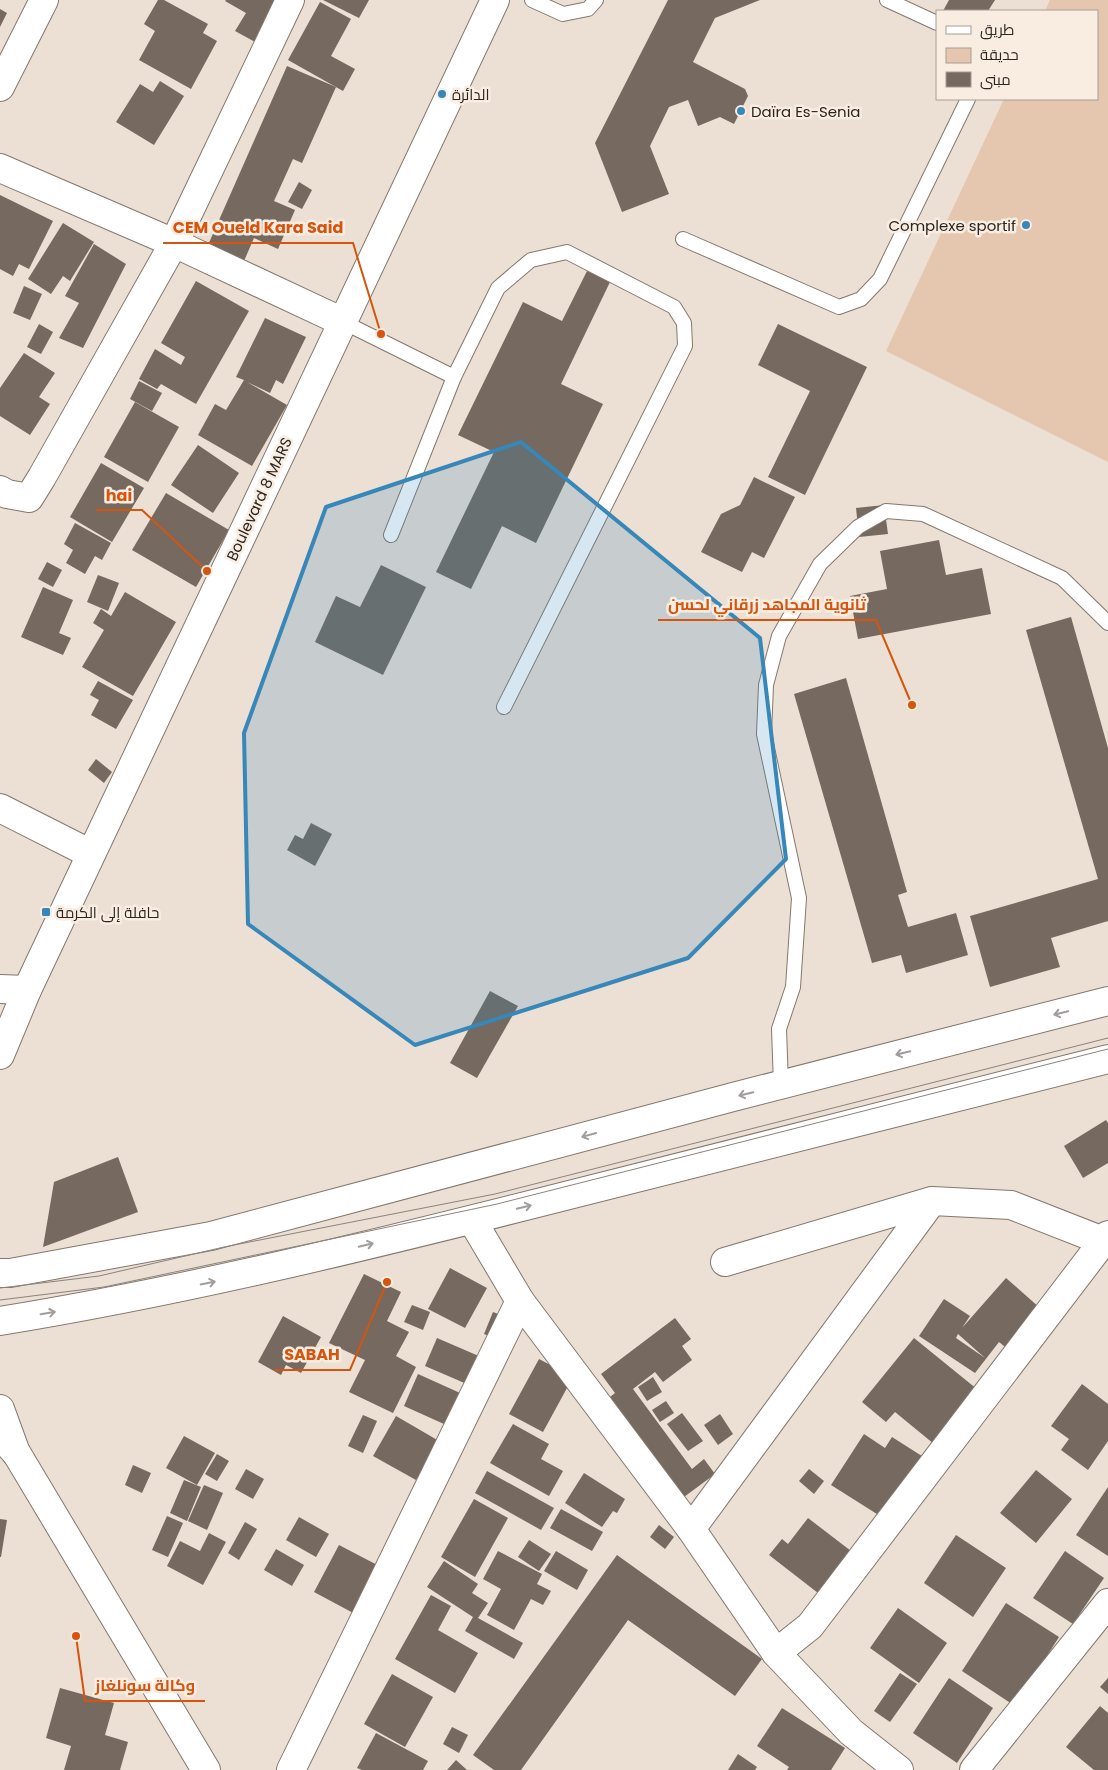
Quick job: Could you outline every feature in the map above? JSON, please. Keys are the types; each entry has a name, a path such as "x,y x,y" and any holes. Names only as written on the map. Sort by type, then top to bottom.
{"street":[{"path":"0,87 44,0"},
{"path":"0,490 7,494 29,498 174,243 290,0"},
{"name":"Boulevard 8 MARS","path":"0,1055 27,990 495,0"},
{"path":"0,168 174,243 343,322"},
{"path":"0,808 91,854"},
{"path":"0,989 27,990"},
{"path":"0,1273 10,1273 211,1236 781,1085 1108,1001"},
{"path":"0,1321 79,1308 215,1281 472,1220 1108,1059"},
{"path":"691,1529 932,1201"},
{"path":"725,1262 932,1201 1011,1205 1105,1238 810,1626 776,1654"},
{"path":"472,1220 520,1301 691,1529 776,1654 851,1732 899,1770"},
{"path":"291,1770 520,1301"},
{"path":"0,1409 8,1445 206,1770"},
{"path":"974,1770 1108,1603"}],"lane":[{"path":"532,0 564,14 588,10 596,0"},
{"path":"887,0 936,23"},
{"path":"684,239 839,307 861,299 880,279 968,100"},
{"path":"391,536 454,378 498,288 531,260 567,252 674,307 684,323 685,346 504,707"},
{"path":"343,322 454,378"},
{"path":"781,1085 779,1028 792,986 799,898 764,734 766,686 779,636 820,564 858,527 886,511 923,514 1062,578 1108,623"}],"highlighted area":[{"path":"521,442 760,638 786,859 688,958 415,1045 248,924 244,733 326,507"}],"green space":[{"name":"Complexe sportif","path":"1050,0 1108,0 1108,462 886,351 1004,100 1098,100 1098,10 1045,10"}],"building":[{"path":"158,0 164,0 208,24 203,33 217,41 191,89 139,60 155,31 144,24"},
{"path":"226,0 284,0 259,44 235,31 246,13"},
{"path":"323,0 369,0 359,18"},
{"path":"668,0 760,0 715,18 693,62 745,89 748,96 734,124 720,117 698,126 688,100 669,107 650,146 669,194 622,212 595,143"},
{"path":"949,0 995,0 989,10 944,10"},
{"path":"320,2 351,19 331,56 355,69 343,91 288,60"},
{"path":"0,9 7,13 0,27"},
{"path":"287,66 336,87 302,163 293,159 274,201 295,210 278,249 254,238 244,261 208,245"},
{"path":"160,81 184,96 154,145 116,122 140,84 153,92"},
{"path":"299,182 312,190 302,209 288,202"},
{"path":"0,195 53,221 29,269 19,264 13,276 0,269"},
{"path":"63,223 94,242 70,281 63,276 51,294 28,279"},
{"path":"94,244 126,264 83,348 59,338 79,303 65,296"},
{"path":"587,271 610,282 561,384 603,404 536,543 502,526 471,589 436,572 494,452 458,435 523,302 562,321"},
{"path":"196,281 249,311 196,404 161,384 157,389 139,379 155,349 181,365 185,357 161,343"},
{"path":"24,286 42,294 30,320 13,313"},
{"path":"265,318 306,337 283,384 276,380 270,393 247,382 287,405 252,466 198,435 215,404 226,410 244,380 236,377"},
{"path":"39,324 53,332 41,354 27,347"},
{"path":"778,324 867,367 805,495 768,477 810,391 758,365"},
{"path":"24,353 55,373 39,397 50,404 30,435 0,416 0,388"},
{"path":"139,381 162,393 152,411 130,399"},
{"path":"135,402 179,427 148,482 104,457"},
{"path":"198,445 239,473 213,513 171,485"},
{"path":"101,463 144,488 112,542 70,517"},
{"path":"754,477 795,497 764,558 752,552 742,572 701,552 721,514 740,505"},
{"path":"166,493 229,530 196,587 132,550"},
{"path":"884,505 888,534 859,537 856,508"},
{"path":"75,523 111,543 102,560 95,556 85,574 66,563 73,550 64,544"},
{"path":"939,540 946,575 982,568 991,614 858,639 850,596 887,589 880,551"},
{"path":"47,562 62,570 53,587 38,579"},
{"path":"381,565 426,587 383,675 315,642 336,596 360,607"},
{"path":"98,575 119,583 108,611 87,602"},
{"path":"43,587 73,600 59,633 71,638 63,655 21,637"},
{"path":"125,592 176,622 133,696 82,667 104,630 93,623 101,609 111,616"},
{"path":"1071,617 1108,748 1108,921 1051,938 1060,967 990,987 970,916 1098,879 1026,630"},
{"path":"846,678 907,892 898,895 908,927 956,913 968,955 906,973 901,955 872,963 794,694"},
{"path":"98,681 133,700 116,729 91,715 99,700 90,695"},
{"path":"96,759 112,772 104,783 88,770"},
{"path":"311,823 332,834 315,866 287,850 295,835 303,839"},
{"path":"490,991 518,1006 477,1078 450,1063"},
{"path":"1106,1120 1108,1123 1108,1163 1083,1178 1064,1146"},
{"path":"118,1157 138,1212 43,1247 54,1182"},
{"path":"450,1268 487,1288 465,1328 428,1309"},
{"path":"364,1274 401,1292 387,1321 409,1332 396,1356 416,1367 393,1413 349,1392 365,1360 329,1343"},
{"path":"1006,1278 1049,1316 1015,1355 999,1342 975,1373 919,1336 944,1299 970,1316 962,1328","holes":["958,1334 985,1358 956,1338"]},
{"path":"412,1305 430,1312 423,1330 404,1322"},
{"path":"493,1312 513,1320 504,1342 484,1334"},
{"path":"283,1316 321,1337 301,1373 286,1365 281,1375 258,1362"},
{"path":"675,1318 691,1339 682,1346 692,1360 663,1382 655,1372 633,1389 692,1469 704,1459 715,1474 684,1497 610,1397 615,1393 601,1374"},
{"path":"437,1338 488,1360 476,1388 425,1366"},
{"path":"914,1338 983,1394 934,1444 895,1412 886,1422 862,1402"},
{"path":"539,1359 573,1377 543,1432 509,1414"},
{"path":"418,1374 469,1397 455,1429 404,1406"},
{"path":"653,1377 662,1392 647,1401 638,1387"},
{"path":"1082,1384 1108,1404 1108,1441 1088,1470 1061,1450 1069,1439 1051,1426"},
{"path":"666,1401 674,1413 660,1422 652,1410"},
{"path":"682,1413 703,1441 688,1451 667,1424"},
{"path":"720,1414 733,1434 718,1445 704,1425"},
{"path":"363,1415 377,1421 363,1453 348,1446"},
{"path":"396,1416 439,1441 416,1480 373,1456"},
{"path":"513,1424 549,1444 541,1459 563,1471 549,1496 490,1463"},
{"path":"864,1434 885,1448 892,1437 925,1458 888,1521 831,1485"},
{"path":"184,1436 215,1453 197,1485 166,1468"},
{"path":"217,1454 229,1461 217,1481 205,1474"},
{"path":"133,1465 151,1473 142,1493 125,1485"},
{"path":"246,1469 264,1479 253,1499 235,1489"},
{"path":"809,1469 824,1481 814,1494 799,1481"},
{"path":"1036,1470 1072,1499 1036,1543 1000,1513"},
{"path":"487,1471 554,1508 541,1530 475,1493"},
{"path":"584,1473 625,1499 617,1513 613,1511 602,1527 565,1503"},
{"path":"184,1480 201,1487 187,1521 170,1513"},
{"path":"204,1485 223,1493 207,1530 188,1521"},
{"path":"1108,1487 1108,1556 1076,1535"},
{"path":"474,1499 508,1518 475,1577 441,1557"},
{"path":"561,1509 603,1532 592,1551 550,1528"},
{"path":"167,1516 183,1523 168,1557 152,1550"},
{"path":"299,1517 329,1534 316,1557 286,1540"},
{"path":"808,1518 851,1551 818,1593 769,1555 782,1539 788,1544"},
{"path":"0,1519 7,1520 1,1557 0,1557"},
{"path":"245,1522 257,1529 239,1560 228,1553"},
{"path":"659,1525 674,1537 665,1549 650,1537"},
{"path":"209,1533 226,1542 203,1585 167,1566 180,1541 200,1551"},
{"path":"956,1535 1006,1568 973,1617 924,1583"},
{"path":"529,1540 551,1554 539,1571 518,1557"},
{"path":"339,1545 383,1568 370,1622 314,1592"},
{"path":"276,1549 304,1565 292,1586 264,1570"},
{"path":"498,1551 542,1574 537,1584 551,1591 543,1605 531,1599 514,1630 487,1615 501,1589 483,1579"},
{"path":"556,1551 588,1570 577,1590 544,1571"},
{"path":"1065,1551 1104,1578 1073,1624 1033,1598"},
{"path":"617,1555 762,1659 735,1696 628,1620 521,1770 494,1770 473,1755"},
{"path":"444,1561 478,1584 472,1593 488,1603 478,1618 523,1643 514,1659 465,1631 473,1617 427,1587"},
{"path":"431,1595 451,1606 438,1630 478,1653 455,1693 395,1659"},
{"path":"1006,1603 1059,1637 1015,1706 962,1671"},
{"path":"898,1608 947,1643 919,1683 870,1648"},
{"path":"900,1673 917,1684 890,1722 874,1711"},
{"path":"392,1674 433,1697 405,1747 364,1724"},
{"path":"949,1678 993,1708 957,1763 913,1733"},
{"path":"1108,1678 1108,1694 1100,1687"},
{"path":"60,1688 114,1703 105,1735 128,1742 120,1770 64,1770 71,1746 46,1738"},
{"path":"1100,1706 1108,1713 1108,1770 1094,1770 1066,1747"},
{"path":"782,1708 845,1748 831,1770 787,1770 789,1767 757,1746"},
{"path":"452,1727 468,1735 459,1753 443,1744"},
{"path":"376,1733 428,1761 423,1770 362,1770 357,1768"},
{"path":"738,1754 757,1767 755,1770 728,1770"},
{"path":"456,1760 467,1770 447,1770"}],"tram line":[{"path":"0,1288 99,1276 224,1247 495,1194 1108,1038"},
{"path":"0,1300 104,1287 497,1204 1108,1049"}],"place":[{"name":"الدائرة","path":"442,94"},
{"name":"Daïra Es-Senia","path":"741,111"},
{"name":"Complexe sportif","path":"1026,225"},
{"name":"CEM Oueld Kara Said","path":"381,334"},
{"name":"hai","path":"207,571"},
{"name":"ثانوية المجاهد زرقاني لحسن","path":"912,705"},
{"name":"حافلة إلى الكرمة","path":"46,912"},
{"name":"SABAH","path":"387,1282"},
{"name":"وكالة سونلغاز","path":"76,1636"}]}
